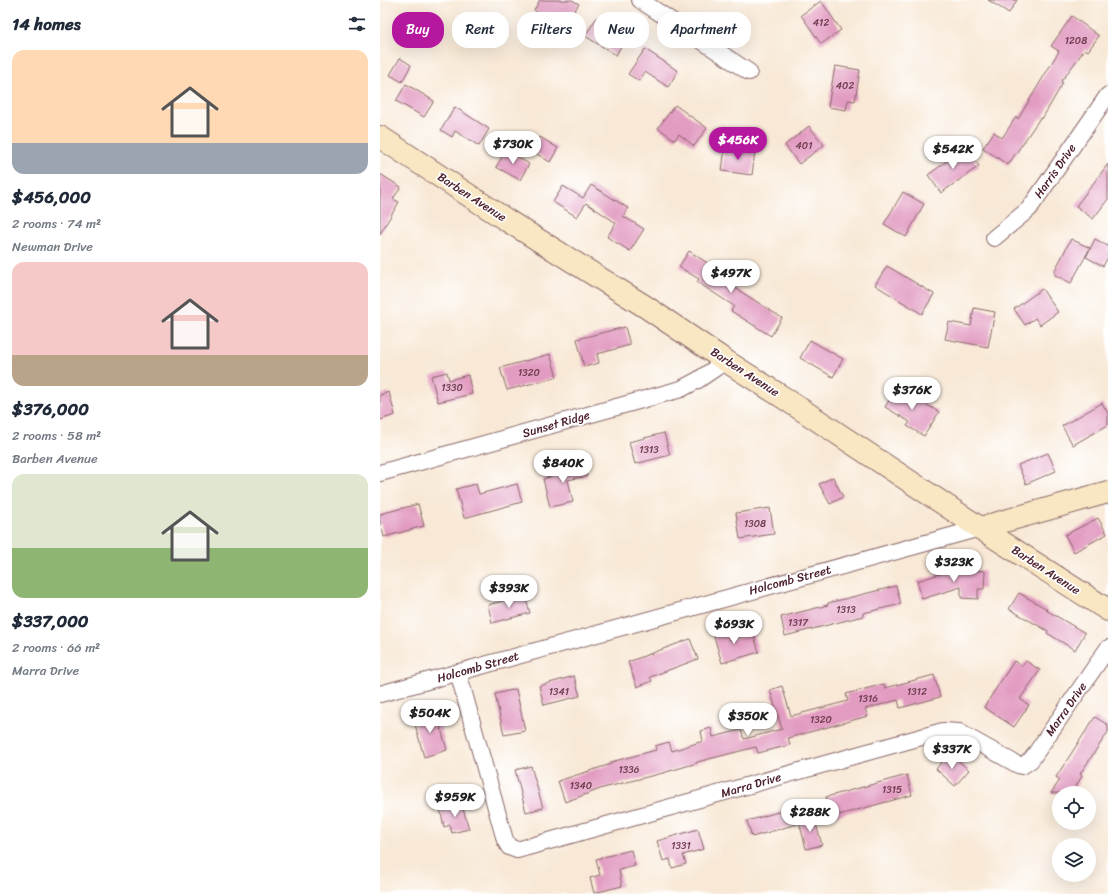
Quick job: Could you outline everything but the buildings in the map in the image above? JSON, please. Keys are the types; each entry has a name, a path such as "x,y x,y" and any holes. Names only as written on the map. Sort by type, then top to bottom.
{"street":[{"path":"640,0 749,72"},
{"name":"Harris Drive","path":"994,238 1028,209 1108,95"},
{"name":"Barben Avenue","path":"380,137 508,221 646,307 980,528 1108,610"},
{"name":"Sunset Ridge","path":"380,473 681,389 698,380 726,361"},
{"name":"Holcomb Street","path":"380,694 1108,492"},
{"name":"Marra Drive","path":"458,672 504,840 509,847 516,850 943,731 959,732 1022,766 1031,760 1108,648"}]}
